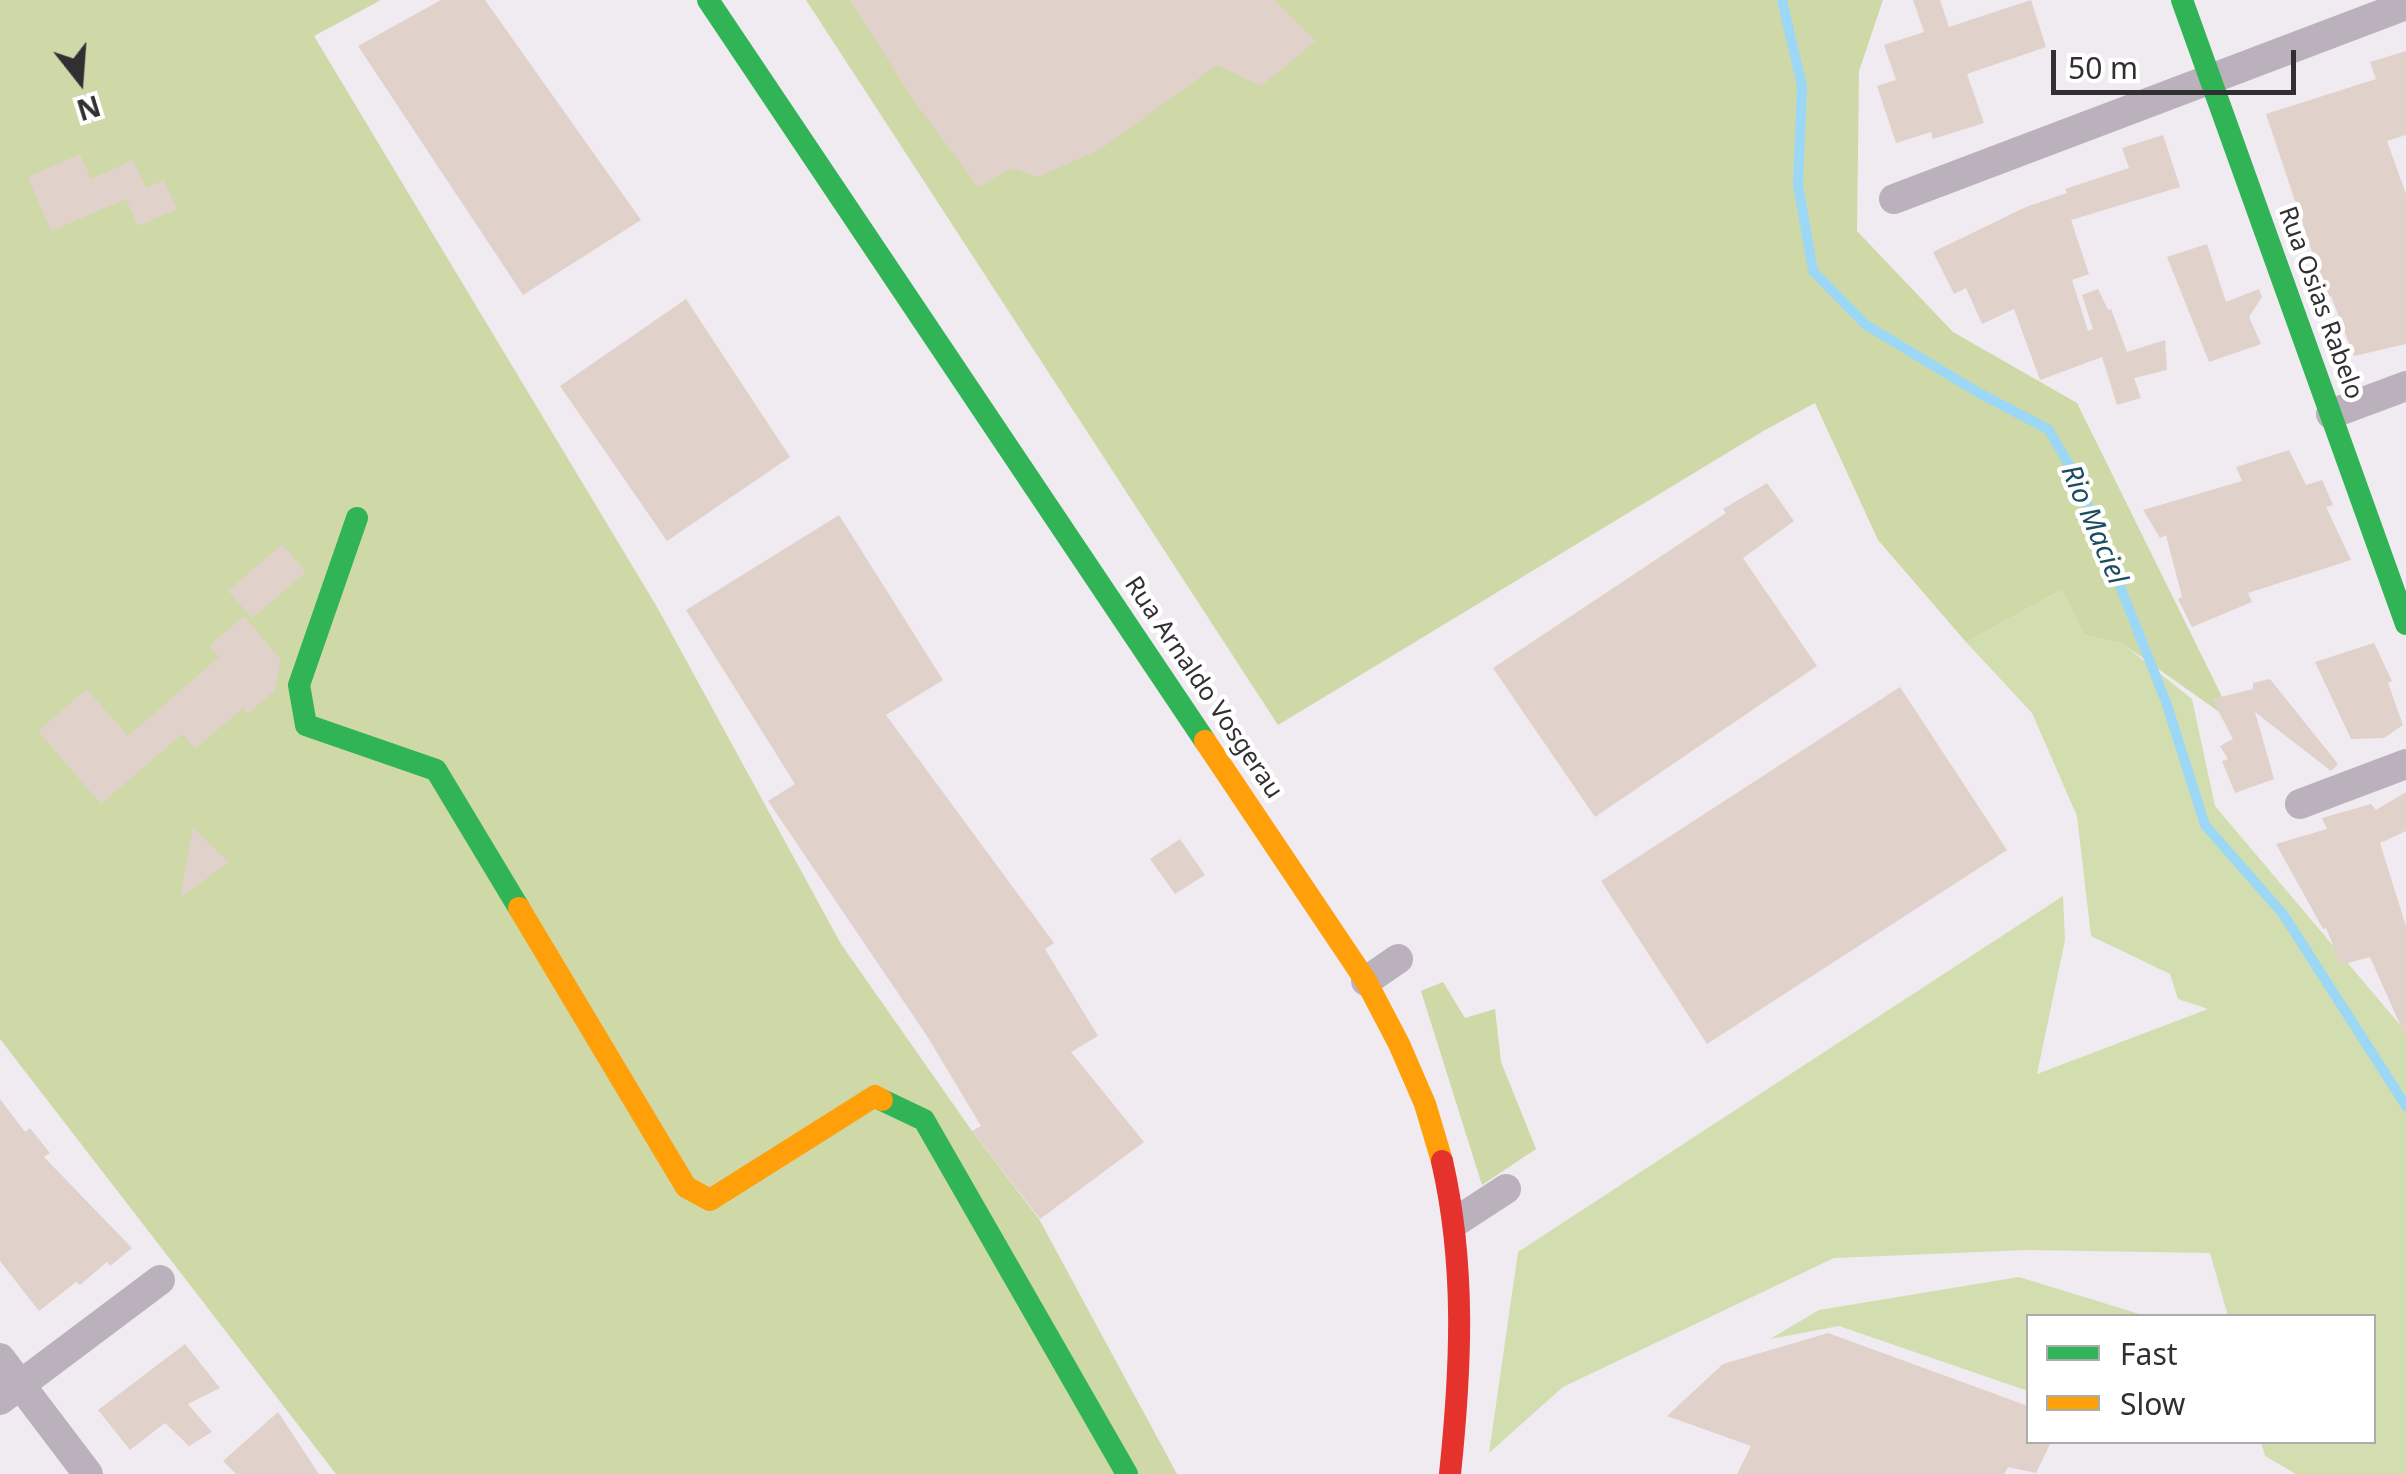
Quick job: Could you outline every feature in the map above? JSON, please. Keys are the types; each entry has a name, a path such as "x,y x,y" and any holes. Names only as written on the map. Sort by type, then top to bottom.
{"street":[{"name":"Rua Arnaldo Vosgerau","path":"708,0 1366,981 1399,1038 1425,1098 1445,1162 1457,1221 1464,1304 1450,1474"},
{"name":"Rua Osias Rabelo","path":"2182,0 2406,624"},
{"path":"1894,199 2406,5"},
{"path":"2331,414 2406,386"},
{"path":"357,518 299,685 306,725 436,770 686,1187 710,1200 874,1096 924,1120 1126,1474"},
{"path":"2300,804 2406,764"},
{"path":"1366,981 1398,958"},
{"path":"1457,1221 1506,1189"},
{"path":"10,1392 160,1280"},
{"path":"0,1358 10,1392 88,1474"}],"green space":[{"path":"0,0 381,0 314,36 657,607 841,944 1039,1219 1177,1474 336,1474 0,1039"},
{"path":"806,0 1883,0 1859,71 1857,231 1953,332 2077,403 2235,723 2123,644 2084,635 2062,590 1966,642 1878,540 1815,403 1278,725"},
{"path":"2062,590 2084,635 2123,644 2192,699 2215,806 2406,1032 2406,1474 2296,1474 2265,1456 2262,1444 2376,1444 2376,1314 2227,1314 2210,1253 2026,1250 1834,1258 1563,1387 1489,1453 1518,1252 2063,896 2065,940 2037,1074 2208,1009 2178,999 2170,974 2091,936 2077,816 2032,713 1966,642"},
{"path":"1443,982 1465,1018 1495,1009 1501,1062 1536,1149 1482,1185 1421,991"},
{"path":"2019,1277 2139,1314 2026,1314 2026,1390 1839,1326 1770,1339 1819,1310"}],"building":[{"path":"441,0 485,0 641,220 523,295 358,46"},
{"path":"850,0 1274,0 1316,41 1261,86 1217,65 1101,149 1038,177 1012,168 978,187 914,101"},
{"path":"1913,0 1940,0 1949,27 2031,0 2046,47 1967,74 1984,123 1933,139 1931,132 1896,143 1877,86 1896,80 1884,45 1924,32"},
{"path":"2406,51 2406,135 2387,141 2406,194 2406,344 2354,356 2331,296 2327,297 2266,114 2376,79 2370,62"},
{"path":"2163,135 2180,187 2071,220 2089,274 2072,280 2088,331 2093,329 2082,295 2098,289 2108,310 2111,309 2127,352 2165,340 2167,370 2134,378 2141,398 2117,405 2102,357 2040,380 2014,309 1982,324 1966,288 1954,294 1933,252 2026,207 2067,193 2065,189 2129,168 2122,148"},
{"path":"80,154 91,179 133,160 146,188 164,180 177,209 138,226 126,199 51,231 28,177"},
{"path":"2207,244 2226,302 2259,289 2262,297 2249,317 2261,344 2209,362 2167,257"},
{"path":"686,299 790,457 667,541 560,386"},
{"path":"2289,450 2306,485 2322,480 2333,505 2326,507 2351,560 2248,593 2252,602 2192,627 2178,599 2182,597 2166,535 2160,538 2143,510 2242,481 2236,467"},
{"path":"1767,483 1794,521 1743,558 1817,666 1595,817 1493,668 1726,513 1723,509"},
{"path":"839,515 943,680 886,715 1054,943 1045,949 1098,1036 1071,1052 1144,1142 1040,1219 972,1131 981,1126 927,1036 768,801 795,784 686,610"},
{"path":"282,544 306,572 252,618 228,591"},
{"path":"244,616 281,660 275,690 248,714 243,708 195,749 182,734 101,804 38,731 87,689 128,736 219,657 209,646"},
{"path":"2374,643 2392,681 2388,683 2403,725 2384,738 2351,739 2315,662"},
{"path":"2270,679 2338,764 2331,771 2255,712 2274,779 2235,793 2222,761 2228,759 2220,746 2233,739 2212,699 2253,689 2253,683"},
{"path":"1900,687 2007,850 1707,1044 1601,881"},
{"path":"2406,792 2406,831 2380,843 2406,926 2406,1038 2370,957 2341,965 2326,928 2323,929 2276,844 2327,829 2322,818 2371,804 2376,810"},
{"path":"193,828 229,862 180,898"},
{"path":"1180,839 1205,875 1175,894 1150,859"},
{"path":"0,1099 25,1132 30,1128 50,1153 44,1157 132,1248 110,1266 107,1262 80,1285 76,1282 39,1311 0,1261"},
{"path":"1828,1333 2026,1405 2026,1444 2050,1444 2036,1473 2008,1467 2004,1474 1737,1474 1751,1446 1667,1416 1723,1364"},
{"path":"185,1344 220,1388 188,1404 212,1432 189,1446 165,1423 130,1450 98,1410"},
{"path":"278,1412 319,1474 236,1474 223,1461"}],"waterway":[{"name":"Rio Maciel","path":"1782,0 1802,86 1798,185 1813,271 1866,325 2048,429 2078,480 2166,702 2205,825 2283,914 2406,1106"}],"traffic: fast":[{"path":"708,0 1205,741"},
{"path":"2182,0 2406,624"},
{"path":"357,518 299,685 306,725 436,770 519,908"},
{"path":"882,1100 924,1120 1127,1474"}],"traffic: slow":[{"path":"1205,741 1366,981 1425,1104 1442,1161"},
{"path":"519,908 686,1187 710,1200 875,1096 882,1100"}],"traffic: jam":[{"path":"1442,1161 1455,1239 1459,1317 1450,1474"}]}
